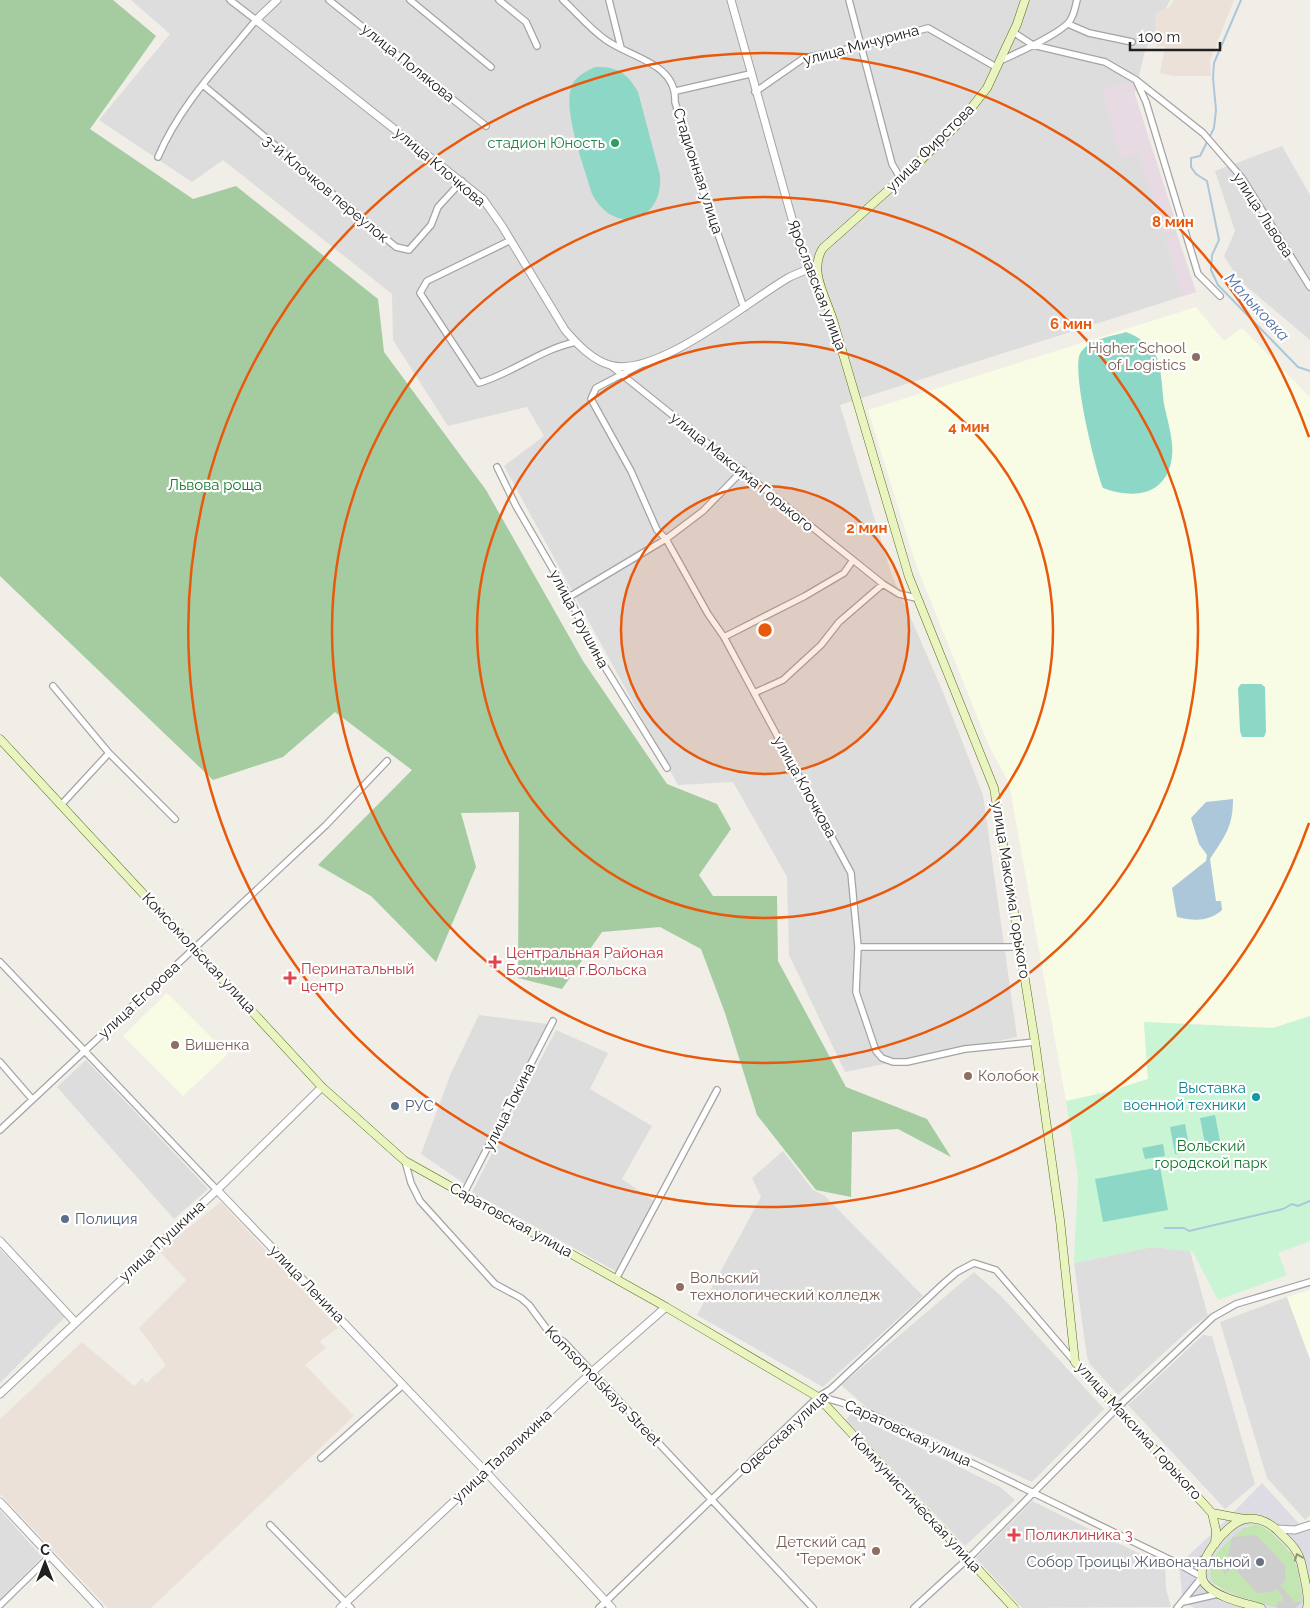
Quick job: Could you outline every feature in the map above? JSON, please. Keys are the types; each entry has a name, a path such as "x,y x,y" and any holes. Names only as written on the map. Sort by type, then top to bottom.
{"main road":[{"name":"улица Фирстова","path":"818,277 813,268 820,252 828,242 901,179 961,121 987,88 1013,32 1025,0"},
{"name":"Ярославская улица","path":"818,277 833,320 916,598"},
{"name":"улица Максима Горького","path":"916,598 963,707 994,788 1035,1042 1060,1220 1075,1362 1118,1407 1212,1513"},
{"name":"Комсомольская улица","path":"0,740 322,1087 405,1161"},
{"name":"Саратовская улица","path":"405,1161 666,1307 818,1397"},
{"name":"Коммунистическая улица","path":"818,1397 1014,1608"},
{"path":"1215,1544 1216,1530 1212,1513 1261,1520 1276,1529 1298,1552 1308,1607"},
{"path":"1244,1519 1236,1523 1215,1544 1204,1559 1202,1577 1204,1583 1218,1594 1261,1608"}],"street":[{"name":"улица Клочкова","path":"230,0 484,200 511,240 565,330 576,342 592,356 610,365 624,367 642,364"},
{"path":"158,157 167,136 203,85 256,20 277,0"},
{"name":"улица Полякова","path":"329,0 486,126"},
{"path":"410,0 491,67"},
{"path":"499,0 526,22 537,46"},
{"name":"Стадионная улица","path":"563,0 606,40 653,64 672,80 676,91 675,102 696,172 744,308"},
{"path":"609,0 621,48"},
{"name":"Ярославская улица","path":"730,0 801,251 813,268"},
{"path":"849,0 892,164 901,179"},
{"path":"997,64 1068,24 1074,14 1076,0"},
{"path":"1068,24 1089,32 1132,42"},
{"name":"улица Мичурина","path":"755,92 804,58 862,46 928,28 997,64"},
{"name":"улица Львова","path":"1013,32 1033,45 1105,62 1136,80 1203,133 1242,178 1310,287"},
{"path":"676,91 750,74"},
{"path":"1136,80 1146,102 1198,274 1220,296"},
{"name":"3-й Клочков переулок","path":"203,85 396,247 409,250 431,225 438,207 462,181"},
{"path":"511,240 427,281 420,293 433,315 479,383 498,377 558,346 576,342"},
{"path":"622,375 642,364 660,358 744,308 788,278 813,268"},
{"name":"улица Максима Горького","path":"610,365 744,470 883,584 899,594 916,598"},
{"name":"улица Клочкова","path":"622,375 596,388 591,399 631,471 657,530 666,539 708,614 724,637 851,873 858,947 856,992 876,1051 882,1058 893,1062 907,1062 965,1049 1035,1042"},
{"name":"улица Грушина","path":"497,467 516,506 569,597 592,646 667,768"},
{"path":"569,597 666,539 703,511 744,470"},
{"path":"724,637 844,573 853,560"},
{"path":"754,693 783,680 821,645 839,622 883,584"},
{"path":"53,686 109,753 175,819"},
{"path":"62,805 109,753"},
{"name":"улица Егорова","path":"0,1130 359,793 387,761"},
{"path":"858,947 1020,947"},
{"name":"улица Ленина","path":"0,962 486,1472 612,1608"},
{"name":"улица Токина","path":"464,1193 553,1021"},
{"path":"0,1062 32,1099"},
{"name":"улица Пушкина","path":"0,1394 217,1190 322,1087"},
{"path":"616,1279 717,1090"},
{"name":"Komsomolskaya Street","path":"405,1161 411,1183 420,1202 495,1284 530,1305 549,1332 564,1342 813,1608"},
{"path":"0,1241 75,1322"},
{"name":"Одесская улица","path":"599,1608 711,1498 743,1471 818,1397 831,1389 944,1283 957,1272 974,1263 996,1270 1075,1362"},
{"path":"914,1608 968,1559 1118,1407 1214,1317 1236,1304 1310,1282"},
{"name":"улица Талалихина","path":"346,1606 592,1372 666,1307"},
{"path":"321,1458 403,1385"},
{"name":"Саратовская улица","path":"818,1397 838,1400 1034,1492 1202,1577"},
{"path":"0,1502 99,1608"},
{"path":"270,1525 346,1606"},
{"path":"1276,1529 1295,1530 1310,1525"},
{"path":"0,1605 50,1556"},
{"path":"1179,1564 1196,1563 1204,1559"},
{"path":"1177,1608 1202,1577"},
{"path":"1183,1602 1218,1594"}],"shaded area":[{"path":"131,0 1170,0 1145,51 1133,100 1196,292 840,405 891,573 943,692 983,795 1017,1037 845,1072 789,955 787,877 733,782 678,785 504,466 544,436 527,407 448,426 393,340 392,294 223,160 192,182 99,120 170,34"},
{"path":"1174,0 1234,0 1210,61 1211,76 1173,76 1160,73 1165,46 1157,47 1155,14 1170,7"},
{"name":"стадион Юность","path":"595,67 615,69 626,75 634,85 638,92 660,175 659,191 654,204 646,213 635,218 624,219 612,216 601,207 592,194 579,154 571,122 570,93 573,83 577,78"},
{"path":"1131,82 1178,229 1164,235 1138,152 1120,158 1102,89"},
{"path":"1282,146 1310,195 1310,340 1240,281 1224,256 1235,231 1215,171"},
{"path":"1177,236 1196,292 1183,296 1165,240"},
{"path":"1196,307 1224,341 1242,328 1310,397 1310,1016 1273,1028 1144,1022 1148,1079 1107,1092 1066,1101 1009,783 989,746 915,562 868,410"},
{"path":"1126,332 1144,342 1151,349 1159,363 1164,404 1172,444 1172,456 1164,479 1157,486 1148,491 1126,494 1103,488 1085,418 1078,361 1085,347 1102,339"},
{"path":"1241,684 1261,684 1265,687 1266,732 1264,737 1242,737 1240,731 1238,688"},
{"path":"1233,799 1230,824 1210,859 1216,901 1221,901 1222,910 1212,917 1201,920 1177,917 1172,888 1206,861 1207,855 1199,844 1191,818 1206,802"},
{"name":"Вишенка","path":"167,993 228,1054 183,1096 123,1036"},
{"path":"479,1015 548,1024 465,1184 421,1154 451,1073"},
{"path":"556,1030 608,1053 590,1089 652,1126 622,1179 657,1203 619,1273 472,1192"},
{"path":"86,1060 208,1189 174,1219 57,1087"},
{"path":"1215,1115 1221,1146 1206,1149 1200,1118"},
{"path":"1185,1124 1190,1151 1175,1154 1170,1127"},
{"path":"1163,1144 1165,1156 1145,1159 1142,1148"},
{"path":"783,1151 813,1190 825,1196 923,1296 823,1387 697,1315 761,1197 752,1178"},
{"path":"1160,1167 1168,1210 1103,1222 1095,1179"},
{"path":"221,1202 338,1328 320,1341 326,1348 305,1365 354,1416 151,1608 108,1608 0,1494 0,1419 82,1342 134,1386 142,1378 146,1383 166,1365 139,1328 186,1280 159,1251"},
{"path":"1152,1247 1190,1251 1208,1316 1192,1327 1118,1395 1090,1364 1087,1357 1074,1263"},
{"path":"0,1249 65,1317 0,1383"},
{"path":"974,1272 1001,1296 1104,1409 1032,1482 866,1407 841,1385"},
{"path":"1310,1290 1310,1359 1287,1297"},
{"path":"1287,1297 1310,1359 1310,1515 1305,1520 1267,1478 1220,1322"},
{"path":"1203,1335 1212,1336 1255,1484 1225,1509 1128,1405"},
{"path":"851,1414 1000,1487 1015,1500 965,1546 846,1420"},
{"path":"1262,1483 1303,1528 1310,1529 1310,1608 1296,1608 1303,1602 1296,1562 1292,1553 1267,1527 1255,1524 1245,1527 1232,1537 1216,1554 1210,1566 1211,1580 1217,1587 1241,1597 1278,1608 1195,1608 1183,1602 1179,1564 1216,1530"},
{"path":"1032,1501 1165,1566 1166,1589 1171,1607 1022,1608 976,1558"},
{"path":"0,1510 42,1557 0,1599"},
{"path":"1245,1527 1292,1553 1303,1602 1296,1608 1278,1608 1251,1601 1210,1566 1232,1537"}],"green space":[{"name":"Львова роща","path":"0,0 113,0 156,36 90,129 193,199 236,186 378,299 384,352 486,490 583,661 667,784 717,804 731,829 699,875 713,896 777,896 778,961 846,1087 927,1119 951,1157 898,1129 852,1132 851,1197 816,1190 757,1115 725,1013 701,949 660,927 602,932 562,989 518,978 519,812 461,813 476,867 436,962 371,896 318,865 412,770 335,712 283,757 213,780 0,576"},
{"name":"Вольский городской парк","path":"1310,1016 1310,1241 1278,1253 1287,1275 1218,1300 1193,1252 1190,1251 1152,1247 1074,1263 1078,1177 1066,1101 1107,1092 1148,1079 1144,1022 1273,1028"},
{"path":"1255,1524 1262,1526 1270,1532 1291,1554 1299,1575 1303,1602 1295,1602 1280,1585 1285,1581 1285,1565 1256,1535 1232,1537 1227,1561 1231,1565 1226,1567 1223,1572 1225,1574 1233,1567 1257,1593 1272,1592 1276,1589 1283,1597 1282,1602 1278,1601 1276,1607 1250,1600 1224,1590 1210,1580 1212,1562 1223,1545 1230,1538 1238,1532"}],"waterway":[{"name":"Малыковка","path":"1241,0 1214,63 1213,78 1216,110 1214,128 1200,156 1191,158 1191,167 1196,174 1207,181 1219,240 1212,255 1211,270 1218,285 1298,367 1310,371"},
{"path":"1165,1228 1184,1228 1189,1231 1283,1209 1292,1204 1298,1206 1310,1201"}],"place":[{"name":"стадион Юность","path":"615,143"},
{"name":"Higher School of Logistics","path":"1196,357"},
{"name":"Центральная Районая Больница г.Вольска","path":"495,962"},
{"name":"Перинатальный центр","path":"290,978"},
{"name":"Вишенка","path":"175,1045"},
{"name":"Колобок","path":"968,1076"},
{"name":"Выставка военной техники","path":"1256,1097"},
{"name":"РУС","path":"395,1106"},
{"name":"Полиция","path":"65,1219"},
{"name":"Вольский технологический колледж","path":"680,1287"},
{"name":"Поликлиника 3","path":"1014,1535"},
{"name":"Детский сад \"Теремок\"","path":"876,1551"},
{"name":"Собор Троицы Живоначальной","path":"1260,1562"}]}
